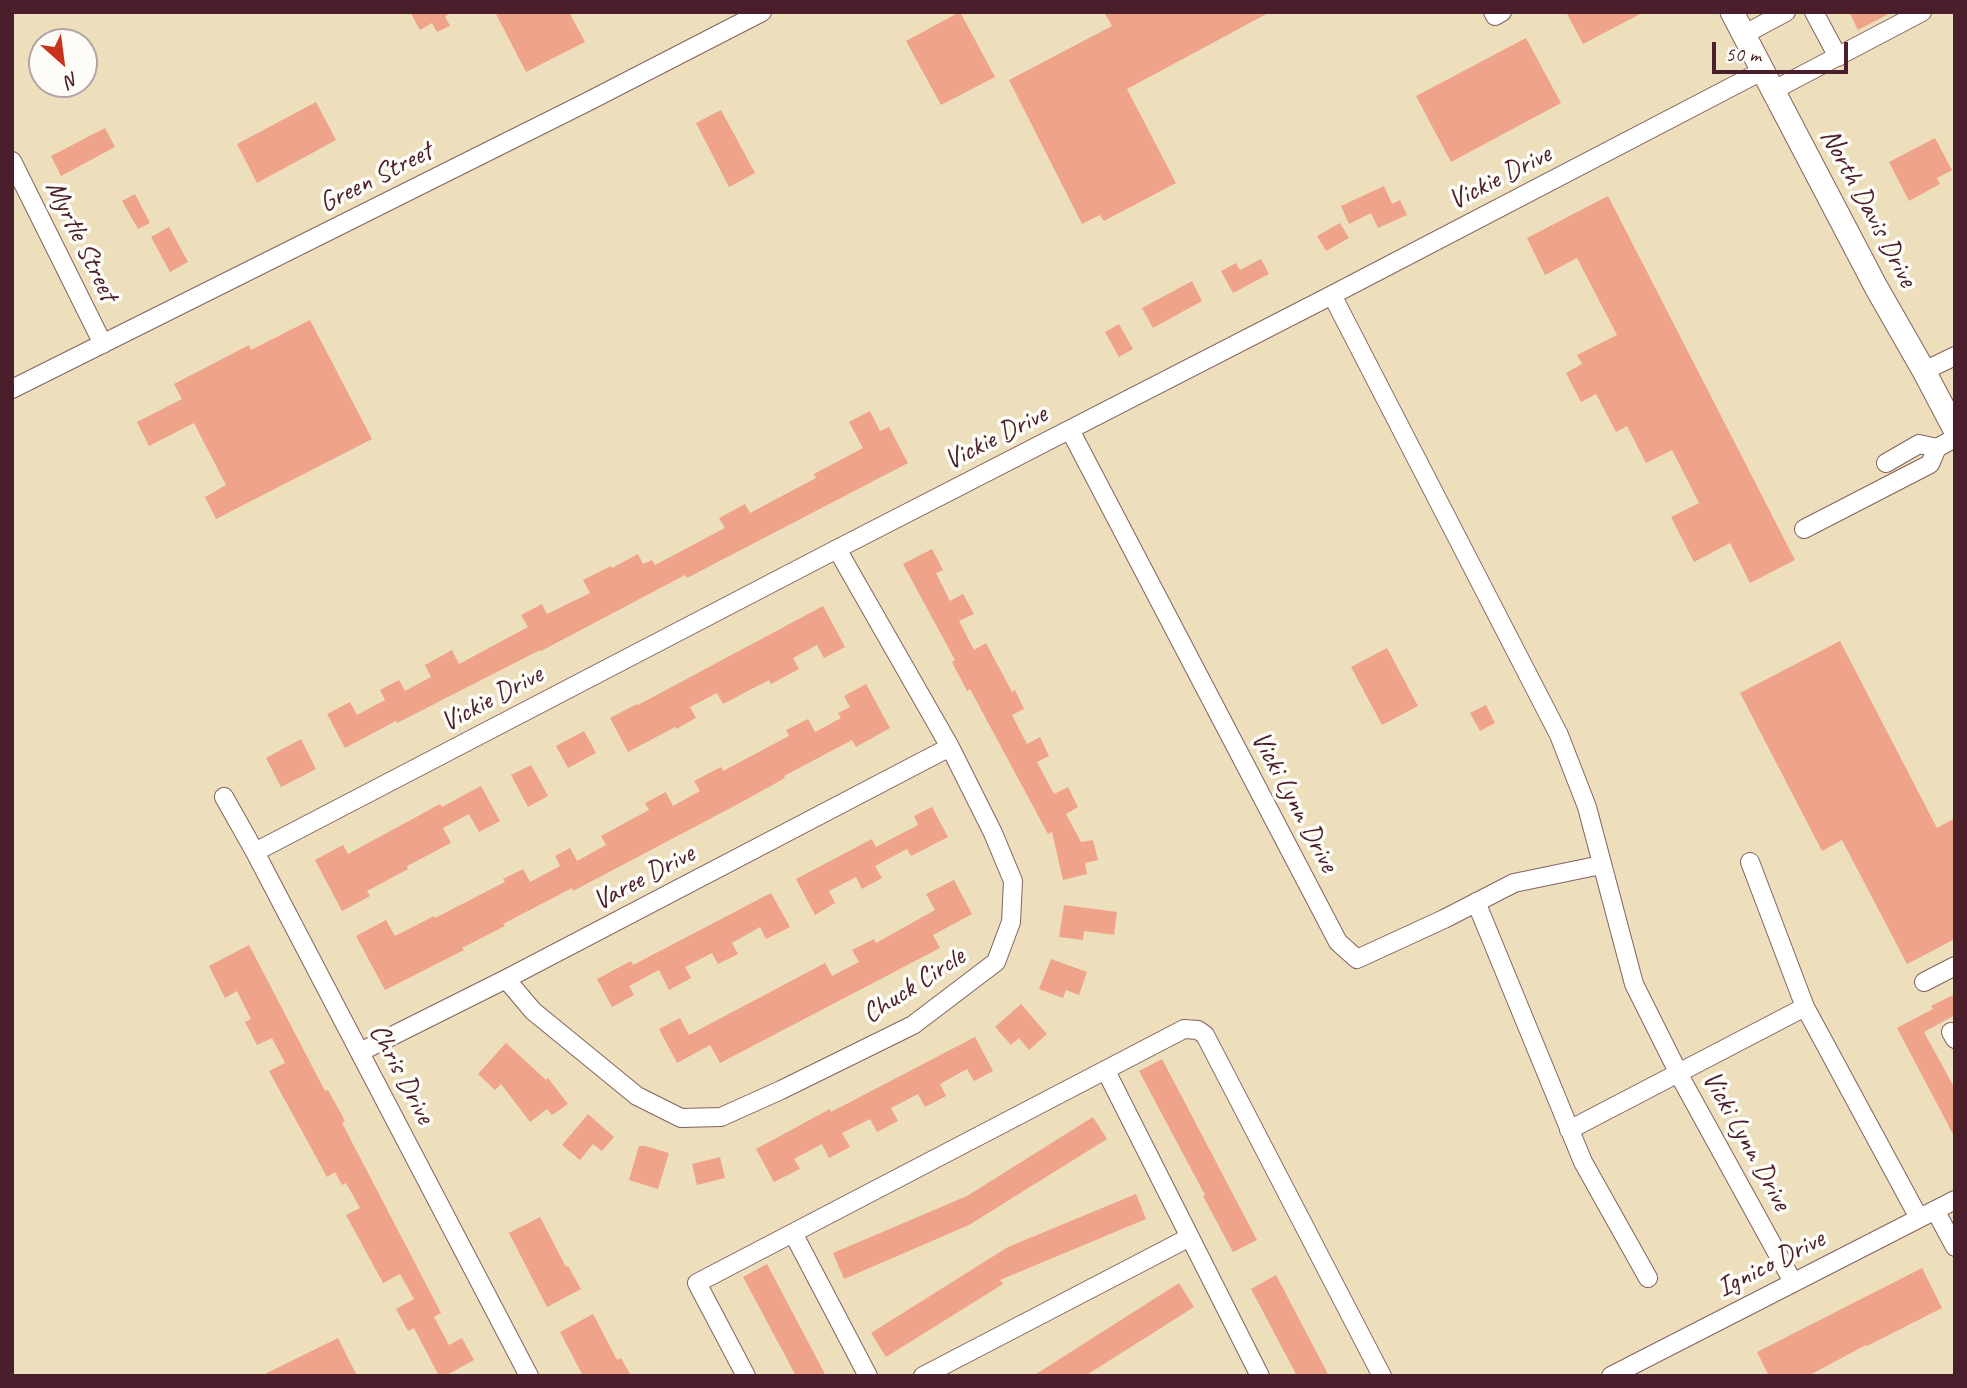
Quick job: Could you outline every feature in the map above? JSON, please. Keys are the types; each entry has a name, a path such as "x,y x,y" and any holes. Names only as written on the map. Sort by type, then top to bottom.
{"main road":[{"name":"North Davis Drive","path":"1731,12 1955,430"}],"street":[{"name":"Green Street","path":"12,389 762,12"},
{"path":"1493,12 1495,16 1502,12"},
{"path":"1743,35 1786,12"},
{"path":"1814,12 1842,54 1851,39 1903,12"},
{"name":"Vickie Drive","path":"255,852 1332,295 1767,81 1842,54 1922,12"},
{"name":"Myrtle Street","path":"12,161 103,344"},
{"name":"Vicki Lynn Drive","path":"1332,295 1559,735 1587,807 1634,984 1678,1072 1793,1282"},
{"path":"1924,371 1955,356"},
{"name":"Vicki Lynn Drive","path":"1070,430 1338,942 1357,959 1514,883 1601,865"},
{"path":"1885,463 1919,444 1937,447 1955,438"},
{"path":"1804,529 1930,464 1937,447"},
{"name":"Chuck Circle","path":"506,979 533,1011 637,1096 681,1118 721,1117 913,1025 996,962 1011,922 1013,881 993,833 950,747 837,549"},
{"name":"Varee Drive","path":"360,1052 506,979 950,747"},
{"name":"Chris Drive","path":"224,797 530,1376"},
{"path":"1750,862 1805,1007 1927,1214 1955,1247"},
{"path":"1476,902 1583,1162 1648,1278"},
{"path":"1924,982 1955,966"},
{"path":"1569,1129 1805,1007"},
{"path":"746,1376 697,1283 1184,1029 1198,1030 1205,1035 1382,1376"},
{"path":"1106,1071 1260,1376"},
{"name":"Ignico Drive","path":"1611,1376 1640,1369 1793,1282 1955,1200"},
{"path":"793,1233 868,1376"},
{"path":"923,1376 1189,1237"}],"building":[{"path":"410,12 453,12 445,16 450,26 437,32 432,23 420,30"},
{"path":"495,12 569,12 585,42 526,72"},
{"path":"960,12 995,77 941,105 906,41"},
{"path":"1104,12 1270,12 1127,89 1176,183 1104,221 1100,215 1082,224 1009,80 1112,26"},
{"path":"1566,12 1644,12 1583,44"},
{"path":"1849,12 1892,12 1858,30"},
{"path":"1526,38 1561,103 1451,162 1416,96"},
{"path":"316,102 336,140 257,183 237,144"},
{"path":"721,110 755,173 729,187 696,123"},
{"path":"105,128 115,147 61,176 51,156"},
{"path":"1935,138 1952,170 1937,178 1940,184 1909,201 1889,162"},
{"path":"1384,186 1392,204 1400,200 1407,215 1378,228 1371,213 1349,224 1341,206"},
{"path":"135,194 150,223 138,229 122,201"},
{"path":"1608,196 1795,560 1750,583 1730,543 1694,562 1671,517 1699,503 1672,450 1646,463 1627,426 1616,432 1596,394 1581,402 1566,373 1582,364 1577,355 1617,335 1577,258 1545,275 1527,238"},
{"path":"1340,223 1349,238 1326,251 1317,236"},
{"path":"169,227 188,262 170,272 151,237"},
{"path":"1261,259 1269,274 1233,293 1221,271 1236,263 1240,270"},
{"path":"1192,281 1202,301 1153,328 1142,308"},
{"path":"310,320 372,439 216,519 205,497 226,485 194,423 149,446 137,422 182,399 174,384 249,345 251,350"},
{"path":"1119,324 1133,349 1119,357 1105,332"},
{"path":"870,411 880,431 889,427 908,463 687,578 685,575 541,651 345,748 327,714 350,702 357,715 385,700 380,690 399,680 405,691 431,677 425,665 452,650 459,664 528,627 521,615 542,604 547,614 590,593 583,580 638,554 643,564 652,560 655,565 725,528 719,518 745,504 750,513 816,478 814,474 863,448 849,422"},
{"path":"932,549 943,570 936,573 950,601 963,594 974,614 959,621 974,650 986,643 1012,692 1015,690 1024,709 1012,715 1027,744 1040,737 1049,756 1037,762 1054,794 1068,787 1078,807 1066,814 1081,842 1093,840 1098,860 1085,863 1087,874 1063,880 1052,832 1048,834 970,689 967,691 952,662 955,660 903,564"},
{"path":"823,606 845,647 824,658 817,645 793,658 799,669 771,684 769,680 723,704 717,693 690,707 696,718 628,752 610,718"},
{"path":"1840,641 1937,828 1955,818 1955,939 1907,964 1842,840 1822,851 1740,693"},
{"path":"1387,648 1418,706 1382,725 1351,667"},
{"path":"866,684 890,728 856,747 852,740 740,803 573,891 572,888 503,924 505,926 462,948 464,950 385,990 356,936 386,920 395,936 505,882 503,879 523,869 530,882 560,866 555,856 570,848 577,861 606,845 601,836 649,810 645,803 666,792 673,806 700,791 694,781 721,767 723,771 789,736 786,730 808,719 815,732 841,718 838,713 850,707 844,696"},
{"path":"1486,705 1495,723 1480,731 1470,713"},
{"path":"584,731 596,753 568,768 556,746"},
{"path":"301,739 316,769 281,787 266,758"},
{"path":"531,765 548,796 528,807 511,775"},
{"path":"481,786 500,821 479,832 469,814 443,828 451,843 407,866 408,869 367,891 370,896 342,911 315,860 343,845 348,854 440,804 442,807"},
{"path":"932,807 948,837 911,856 907,849 875,866 882,878 862,889 856,877 829,891 835,903 815,915 796,879 872,839 876,847 918,825 914,816"},
{"path":"954,880 972,914 933,935 940,948 720,1063 710,1045 677,1063 659,1029 680,1018 689,1035 825,963 832,976 859,962 852,950 874,939 876,943 935,910 926,894"},
{"path":"771,893 790,927 766,939 760,927 732,943 738,954 718,964 712,953 685,967 691,978 669,990 659,970 629,986 634,995 612,1007 597,979 631,961 633,965"},
{"path":"1064,905 1117,912 1114,935 1084,931 1083,940 1059,937"},
{"path":"249,945 325,1091 328,1090 345,1121 342,1123 441,1313 434,1317 449,1345 462,1338 474,1360 445,1376 439,1376 414,1328 408,1331 396,1309 414,1299 400,1274 383,1283 346,1215 360,1208 346,1183 342,1185 335,1172 327,1177 269,1071 285,1063 272,1038 257,1045 245,1022 251,1019 237,991 225,998 209,966"},
{"path":"1051,959 1087,972 1079,995 1066,990 1063,998 1039,989"},
{"path":"1955,994 1955,1015 1924,1032 1955,1089 1955,1138 1897,1028"},
{"path":"1021,1004 1047,1034 1029,1050 1019,1038 1011,1045 995,1027"},
{"path":"975,1037 993,1071 974,1081 967,1069 940,1084 946,1096 925,1107 918,1094 891,1108 898,1121 877,1132 870,1119 842,1133 850,1147 829,1158 822,1144 794,1159 800,1169 774,1182 756,1149"},
{"path":"506,1043 546,1080 548,1078 568,1104 552,1115 547,1109 530,1122 501,1084 495,1090 478,1074"},
{"path":"1162,1059 1257,1240 1233,1252 1139,1071"},
{"path":"588,1114 614,1137 602,1151 593,1144 580,1160 562,1145"},
{"path":"1093,1117 1107,1139 969,1225 844,1279 833,1253 967,1196"},
{"path":"639,1146 669,1153 658,1189 629,1180"},
{"path":"720,1157 725,1178 697,1185 692,1164"},
{"path":"1136,1194 1146,1219 1000,1280 1003,1284 886,1357 871,1333 1008,1247"},
{"path":"540,1217 566,1267 568,1266 581,1289 547,1307 509,1233"},
{"path":"767,1264 826,1376 796,1376 743,1277"},
{"path":"1922,1268 1942,1308 1808,1376 1769,1376 1757,1352"},
{"path":"1276,1275 1329,1376 1297,1376 1251,1289"},
{"path":"1179,1283 1194,1307 1085,1376 1033,1376"},
{"path":"593,1314 617,1360 621,1358 631,1376 583,1376 560,1332"},
{"path":"338,1338 357,1376 261,1376"}]}
